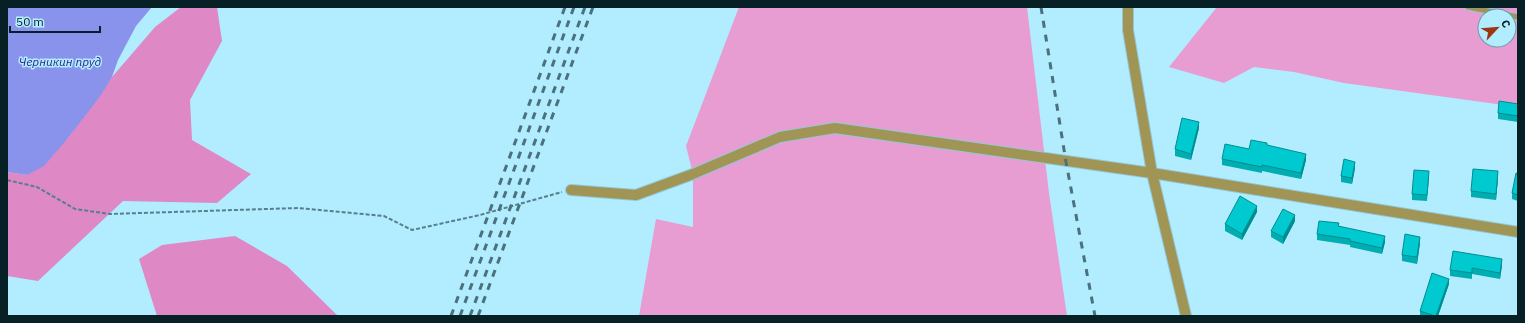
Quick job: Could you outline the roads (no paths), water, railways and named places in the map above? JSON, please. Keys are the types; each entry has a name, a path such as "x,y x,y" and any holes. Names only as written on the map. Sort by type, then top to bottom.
{"street":[{"path":"1128,7 1128,30 1152,173 1186,316"},
{"path":"571,190 636,195 693,174 780,137 835,128 1152,173 1518,232"}],"lane":[{"path":"1468,7 1518,17"}],"water":[{"name":"Черникин пруд","path":"7,7 152,7 136,26 118,60 112,77 101,95 44,166 27,175 7,172"}],"railway":[{"path":"451,316 565,7"},
{"path":"460,316 574,7"},
{"path":"470,316 585,7"},
{"path":"478,316 593,7"},
{"path":"1041,7 1066,162 1095,316"}]}
